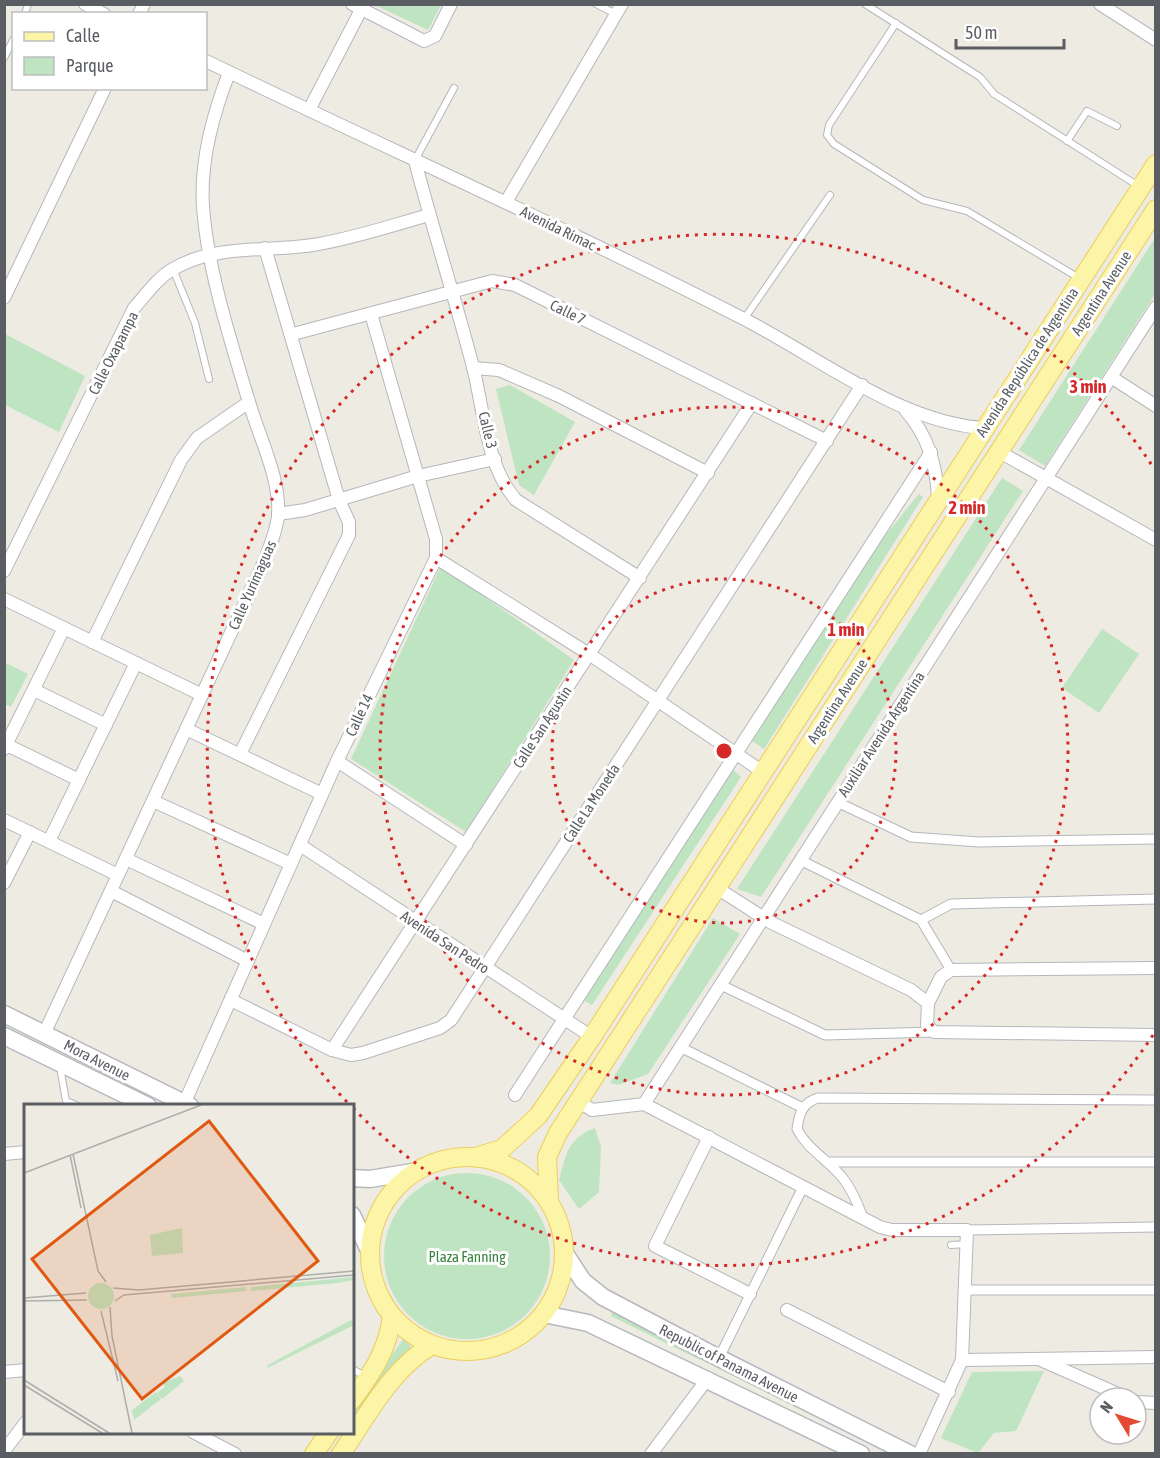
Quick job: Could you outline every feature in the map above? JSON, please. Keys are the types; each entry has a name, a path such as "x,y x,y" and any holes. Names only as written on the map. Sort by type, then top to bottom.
{"main road":[{"name":"Argentina Avenue","path":"1081,279 1155,164"},
{"name":"Argentina Avenue","path":"549,1202 547,1157 558,1133 1155,209"},
{"name":"Avenida República de Argentina","path":"938,498 1081,279"},
{"name":"Argentina Avenue","path":"474,1157 502,1149 538,1116 592,1037 938,498"},
{"name":"Mora Avenue","path":"4,1014 184,1104"},
{"name":"Mora Avenue","path":"4,1036 137,1103"},
{"path":"354,1179 370,1179 418,1170 436,1162 474,1157 497,1161 518,1170 535,1184 549,1202 563,1234 564,1252 560,1285 544,1314 526,1331 505,1344 456,1351 432,1345 410,1333 392,1316 376,1286 370,1252 354,1219"},
{"path":"370,1252 376,1220 384,1205 393,1192 418,1170"},
{"name":"Republic of Panama Avenue","path":"564,1252 583,1281 598,1293 719,1358 910,1454"},
{"name":"Republic of Panama Avenue","path":"544,1314 588,1323 708,1378 861,1454"},
{"path":"354,1398 383,1353 392,1316"},
{"path":"341,1454 403,1367 416,1354 432,1345"},
{"path":"314,1454 328,1434"}],"street":[{"path":"85,4 100,12"},
{"path":"309,110 359,6 424,40 435,36 451,4"},
{"path":"1100,4 1155,40"},
{"path":"506,202 619,9"},
{"name":"Avenida Rímac","path":"207,62 506,202 744,319 903,408 942,423 984,428"},
{"name":"Calle Yurimaguas","path":"44,1034 263,564 276,528 277,492 249,402 210,256 203,206 205,163 219,99 229,73"},
{"path":"4,298 104,90"},
{"path":"415,160 429,215"},
{"name":"Calle Oxapampa","path":"4,570 134,308 159,279 173,269 210,256 338,240 429,215"},
{"name":"Calle 3","path":"429,215 473,368 495,459 508,491 516,500 640,578"},
{"path":"240,754 349,535 349,522 339,500 265,248"},
{"name":"Calle 7","path":"292,334 492,281 515,285 827,441"},
{"name":"Auxiliar Avenida Argentina","path":"644,1104 1155,307"},
{"path":"371,314 436,539 436,558 589,654 763,772"},
{"path":"473,368 499,370 559,396 708,473"},
{"path":"1111,377 1155,406"},
{"name":"Calle La Moneda","path":"231,1000 332,1050 351,1055 440,1028 460,1009 484,967 862,385"},
{"path":"92,642 181,460 197,438 249,402"},
{"name":"Calle San Agustin","path":"332,1050 417,923 752,403"},
{"name":"Avenida Rímac","path":"903,408 915,421 931,452 937,474 938,498"},
{"path":"998,451 1044,480 1155,540"},
{"path":"515,1095 931,452"},
{"path":"278,514 339,500 418,476 495,459"},
{"name":"Calle 14","path":"186,1104 337,761 436,558"},
{"path":"4,599 202,695"},
{"path":"64,628 6,747 79,780"},
{"path":"49,841 136,663"},
{"path":"34,690 106,724"},
{"path":"186,729 322,794"},
{"path":"337,761 466,845"},
{"path":"153,801 291,864"},
{"path":"837,802 903,833 921,838 979,842 1155,839"},
{"path":"4,820 118,875"},
{"path":"4,883 30,832"},
{"name":"Avenida San Pedro","path":"300,845 592,1037"},
{"path":"126,859 264,924"},
{"path":"801,860 921,920 951,970"},
{"path":"717,888 763,918 910,990 928,1003"},
{"path":"111,891 248,961"},
{"path":"921,920 951,904 1155,899"},
{"path":"934,1032 927,1025 928,1003 941,977 951,970 1155,968"},
{"path":"721,985 825,1035 934,1032 1155,1035"},
{"path":"680,1047 803,1108"},
{"path":"863,1218 855,1197 843,1177 803,1141 797,1129 803,1108 809,1101 818,1098 1155,1100"},
{"path":"578,1101 592,1110 644,1104 863,1218 892,1230 1155,1227"},
{"path":"709,1137 655,1246 750,1294"},
{"path":"4,1154 24,1152"},
{"path":"827,1162 1155,1162"},
{"path":"719,1358 803,1186"},
{"path":"919,1454 962,1360 967,1290 967,1230"},
{"path":"967,1290 1155,1290"},
{"path":"788,1310 949,1392"},
{"path":"962,1360 1155,1357"},
{"path":"1035,1358 1099,1386"},
{"path":"4,1372 24,1370"},
{"path":"651,1454 708,1378"},
{"path":"4,1451 24,1425"},
{"path":"197,1434 236,1454"}],"lane":[{"path":"597,4 619,9"},
{"path":"865,4 980,77 994,94 1140,188"},
{"path":"896,22 829,125 827,135 834,144 923,200 968,211 1081,279"},
{"path":"4,58 12,42"},
{"path":"415,160 454,88"},
{"path":"1067,141 1087,111 1117,126"},
{"path":"744,319 830,195"},
{"path":"173,269 195,323 209,378"},
{"path":"58,1062 67,1103"},
{"path":"951,1245 967,1244"},
{"path":"354,1370 369,1377"}],"green space":[{"path":"375,5 441,5 428,30"},
{"path":"1155,238 1155,294 1045,466 1019,450"},
{"path":"5,334 85,376 59,432 5,405"},
{"path":"510,385 575,422 534,495 519,485 496,389"},
{"path":"1002,478 1023,491 761,897 737,889"},
{"path":"919,494 923,497 764,749 751,740 875,548"},
{"path":"441,566 574,660 466,832 351,759"},
{"path":"1102,629 1139,654 1099,713 1062,688"},
{"path":"4,662 28,674 11,707 5,704"},
{"path":"733,770 741,777 592,1005 583,1000"},
{"path":"713,918 740,934 648,1074 618,1085 610,1083"},
{"path":"595,1128 601,1147 599,1192 579,1209 559,1180 566,1155 574,1142"},
{"name":"Plaza Fanning","path":"467,1173 483,1174 499,1179 526,1197 544,1224 549,1240 549,1272 544,1288 526,1315 499,1333 483,1338 467,1339 451,1338 435,1333 408,1315 390,1288 385,1272 384,1256 385,1240 390,1224 408,1197 435,1179 451,1174"},
{"path":"615,1307 704,1351 700,1360 611,1316"},
{"path":"404,1338 412,1348 354,1426 354,1410"},
{"path":"1044,1371 1016,1431 994,1433 978,1453 941,1438 972,1372"}]}
